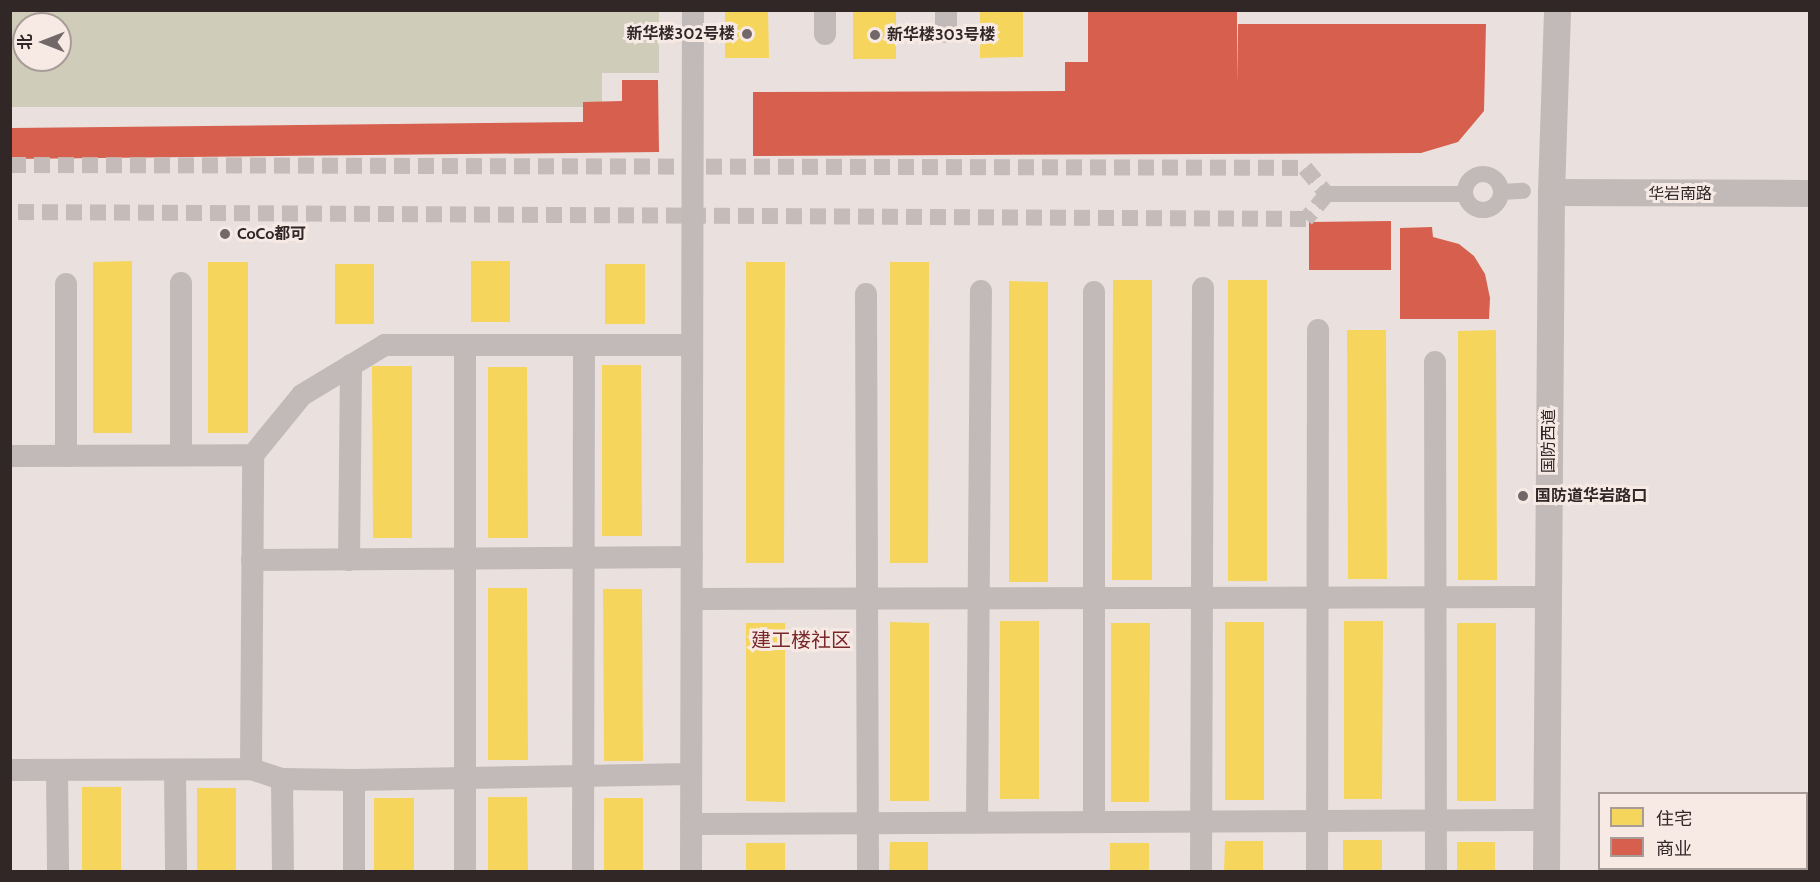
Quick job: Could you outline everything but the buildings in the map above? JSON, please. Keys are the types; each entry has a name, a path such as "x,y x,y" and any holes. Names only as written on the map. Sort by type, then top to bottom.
{"street":[{"path":"691,872 693,10"},
{"path":"825,10 825,34"},
{"name":"国防西道","path":"1546,872 1551,192 1557,10"},
{"path":"1482,174 1497,182 1501,192 1492,208 1481,210 1470,205 1465,194 1468,183 1482,174"},
{"path":"1501,192 1523,191"},
{"name":"华岩南路","path":"1551,192 1809,193"},
{"path":"1327,194 1465,194"},
{"path":"181,283 181,456"},
{"path":"66,284 66,456"},
{"path":"1201,872 1203,288"},
{"path":"977,822 981,291"},
{"path":"1094,292 1094,821"},
{"path":"866,294 868,872"},
{"path":"1317,872 1318,330"},
{"path":"251,769 253,455 302,395 385,345 692,345"},
{"path":"465,345 465,872"},
{"path":"582,872 584,345"},
{"path":"1435,362 1436,872"},
{"path":"349,560 351,364"},
{"path":"10,456 253,455"},
{"path":"252,560 692,557"},
{"path":"692,599 1548,597"},
{"path":"10,770 251,769 282,779 354,780 691,774"},
{"path":"57,770 58,872"},
{"path":"175,770 176,872"},
{"path":"282,779 283,872"},
{"path":"354,780 354,872"},
{"path":"691,824 1546,820"}],"shaded area":[{"path":"11,11 659,11 659,73 602,73 602,107 11,107"}],"tunnel":[{"path":"10,165 1305,168 1327,194 1306,219 10,212"}],"place":[{"name":"新华楼302号楼","path":"747,34"},
{"name":"新华楼303号楼","path":"875,35"},
{"name":"CoCo都可","path":"225,234"},
{"name":"国防道华岩路口","path":"1523,496"}],"district":[{"name":"建工楼社区","path":"801,640"}]}
